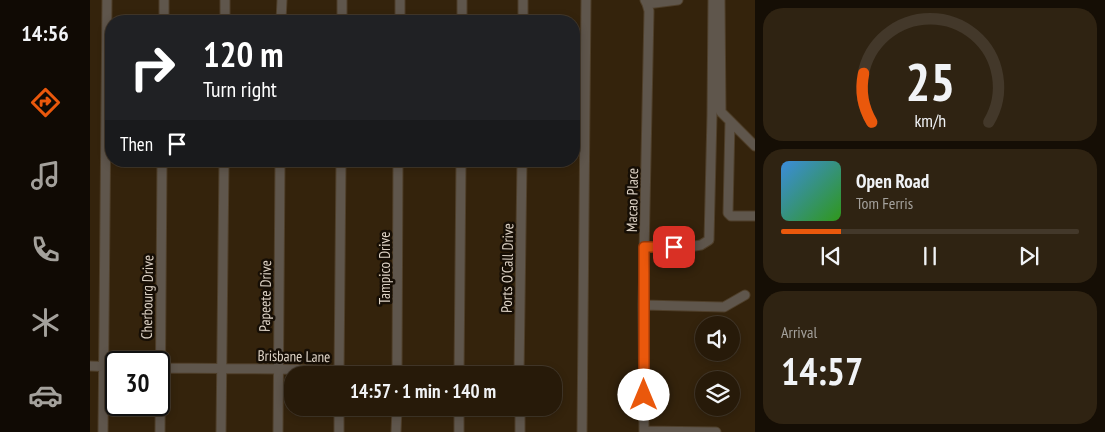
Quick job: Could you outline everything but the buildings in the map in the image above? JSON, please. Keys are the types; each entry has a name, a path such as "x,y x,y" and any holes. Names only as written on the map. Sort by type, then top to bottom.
{"street":[{"path":"107,0 107,15"},
{"path":"164,0 164,15"},
{"path":"225,0 225,15"},
{"path":"281,15 282,0"},
{"path":"342,0 342,15"},
{"path":"400,0 400,15"},
{"path":"462,0 462,15"},
{"path":"523,0 523,15"},
{"path":"582,432 586,0"},
{"path":"646,2 678,0"},
{"path":"644,247 688,247 701,245 709,240 713,0"},
{"path":"720,0 721,112 755,146"},
{"name":"Macao Place","path":"644,431 643,305 649,11 646,2"},
{"path":"730,121 728,213 730,216 755,216"},
{"path":"103,432 106,167"},
{"name":"Cherbourg Drive","path":"160,351 162,167"},
{"path":"221,432 224,167"},
{"name":"Papeete Drive","path":"278,432 280,167"},
{"path":"339,366 341,167"},
{"name":"Tampico Drive","path":"397,366 398,167"},
{"path":"459,366 460,167"},
{"name":"Ports O'Call Drive","path":"520,366 522,167"},
{"path":"643,305 724,307 745,296"},
{"path":"90,366 104,366"},
{"name":"Brisbane Lane","path":"170,368 284,369"},
{"name":"Cherbourg Drive","path":"160,416 160,432"},
{"path":"339,416 339,432"},
{"path":"396,416 396,432"},
{"path":"458,432 459,416"},
{"path":"520,416 520,432"},
{"path":"644,431 716,432"}],"route":[{"path":"644,395 644,247 674,247"}]}
